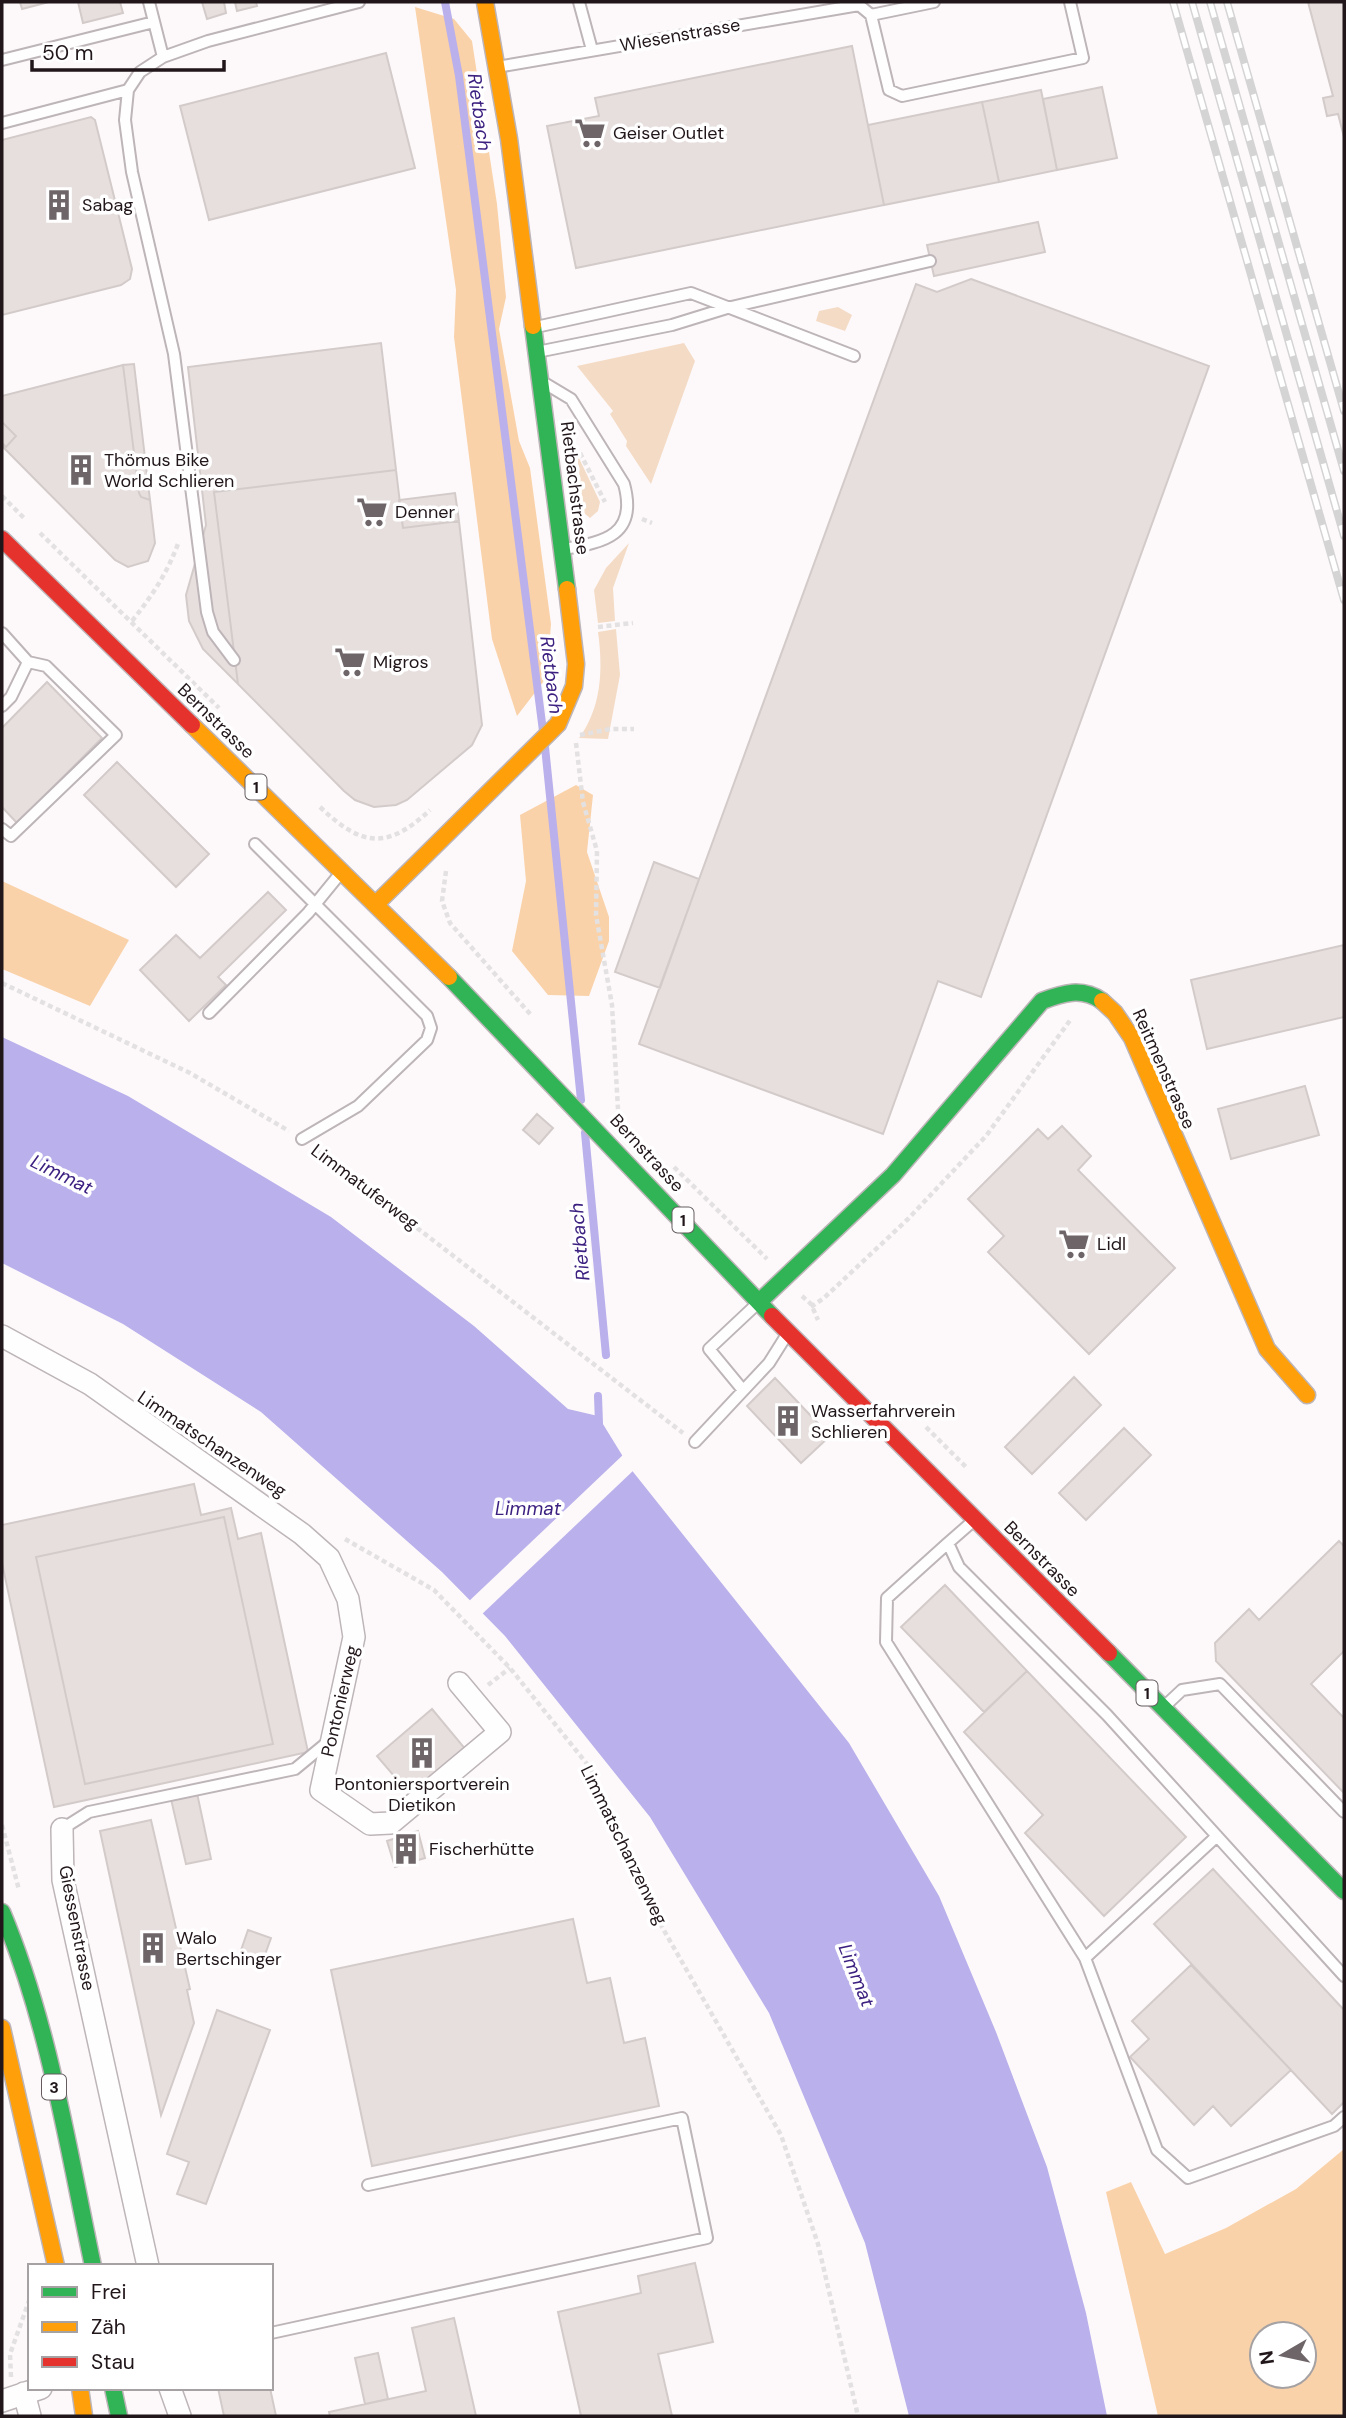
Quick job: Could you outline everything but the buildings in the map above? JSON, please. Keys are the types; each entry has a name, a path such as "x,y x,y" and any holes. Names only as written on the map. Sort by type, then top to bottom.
{"main road":[{"name":"Rietbachstrasse","path":"376,904 558,724 574,685 576,664 564,550 497,66 485,2"},
{"name":"Bernstrasse","path":"2,539 556,1084 788,1333 1263,1806 1344,1891"},
{"path":"759,1302 893,1175 1042,1001 1071,991 1091,993"},
{"name":"Reitmenstrasse","path":"1091,993 1117,1010 1132,1038 1267,1349 1307,1395"},
{"name":"3","path":"2,1912 23,1962 65,2132 93,2264"},
{"name":"3","path":"2,2028 56,2264"},
{"path":"80,2390 84,2416"},
{"path":"113,2390 119,2416"}],"street":[{"name":"Pontonierweg","path":"2,1336 90,1384 302,1534 329,1558 348,1599 354,1637 329,1741 321,1790 370,1824 391,1823 500,1732 458,1683"},
{"name":"Giessenstrasse","path":"62,1829 63,1880 148,2264"},
{"path":"171,2390 180,2416"},
{"path":"2,2401 32,2391 30,2416"}],"lane":[{"path":"149,2 163,57"},
{"path":"234,660 213,632 196,535 174,354 132,172 125,120 128,90 140,72 163,57 208,41 359,2"},
{"path":"579,2 592,50"},
{"path":"871,15 934,2"},
{"path":"859,3 871,15 889,90 902,96 1083,58 1070,2"},
{"name":"Wiesenstrasse","path":"497,66 859,3"},
{"path":"2,60 154,22"},
{"path":"2,123 128,90"},
{"path":"536,352 672,326 727,308 930,261"},
{"path":"533,327 691,293 854,356"},
{"path":"542,382 571,399 624,484 628,499 628,514 620,529 611,538 564,550"},
{"path":"2,633 28,662 46,666 116,735 11,836 2,829"},
{"path":"2,706 11,697 28,662"},
{"path":"255,844 427,1016 431,1028 427,1040 358,1106 302,1139"},
{"path":"209,1013 315,905 342,871"},
{"path":"742,1389 709,1349 759,1302"},
{"path":"695,1442 769,1363 788,1333"},
{"path":"975,1519 887,1598 886,1642 1085,1958 1157,2150 1188,2178 1334,2126 1344,2117"},
{"path":"948,1543 959,1567 1107,1715 1344,1976"},
{"path":"1163,1709 1182,1690 1220,1684 1344,1812"},
{"name":"Giessenstrasse","path":"62,1829 89,1812 295,1769 329,1741"},
{"path":"1085,1958 1217,1836"},
{"path":"273,2333 707,2238 682,2118 368,2185"}],"path":[{"path":"575,441 605,502"},
{"path":"2,496 29,522"},
{"path":"37,530 228,717"},
{"path":"132,621 154,593 171,563 180,537 196,535"},
{"path":"593,627 633,623"},
{"path":"618,1109 612,1005 596,915 597,851 583,802 576,735 634,729"},
{"path":"313,800 340,826 360,838 376,841 396,833"},
{"path":"445,882 442,901 450,923 473,953 537,1022"},
{"name":"Limmatuferweg","path":"2,983 190,1073 302,1139 695,1442"},
{"path":"811,1307 908,1219 977,1146 1091,993"},
{"name":"Limmatschanzenweg","path":"338,1534 434,1590 510,1668 591,1769 646,1899 781,2135 818,2244 858,2416"},
{"path":"500,1676 510,1668"},
{"path":"28,2304 8,2364 11,2377 28,2388"},
{"path":"22,2322 28,2320"}],"shaded area":[{"path":"415,7 454,19 472,41 497,204 506,297 499,329 519,441 530,468 551,624 547,677 517,716 492,639 454,337 456,290"},
{"path":"838,307 852,315 845,331 816,321 819,311"},
{"path":"684,343 695,361 651,484 626,446 627,441 610,414 613,411 577,366"},
{"path":"577,454 600,502 598,511 590,518 584,513"},
{"path":"629,543 613,588 615,621 598,623 594,590 606,568"},
{"path":"616,629 620,675 608,739 579,738 587,726 599,687 598,632"},
{"path":"576,785 593,795 587,852 609,917 609,941 589,996 548,995 512,951 526,881 520,815"},
{"path":"2,881 129,940 90,1006 2,969"},
{"path":"1344,2149 1344,2416 1158,2416 1106,2192 1131,2182 1165,2254 1226,2228 1296,2189"}],"water":[{"name":"Limmat","path":"2,1037 128,1096 331,1217 474,1326 568,1409 598,1416 630,1468 849,1743 939,1896 996,2032 1047,2167 1086,2313 1107,2416 909,2416 865,2243 769,2013 650,1817 505,1636 442,1572 261,1412 123,1324 2,1263"}],"pier":[{"path":"625,1453 635,1469 480,1616 467,1603"}],"waterway":[{"name":"Rietbach","path":"445,2 459,76 543,731"},
{"name":"Rietbach","path":"545,747 581,1100"},
{"name":"Rietbach","path":"585,1133 606,1355"},
{"name":"Rietbach","path":"598,1396 599,1424"}],"railway":[{"path":"1173,2 1344,600"},
{"path":"1192,2 1344,536"},
{"path":"1210,2 1344,471"},
{"path":"1227,2 1344,411"}],"traffic: fast":[{"path":"533,326 567,589"},
{"path":"449,977 772,1316"},
{"path":"759,1302 893,1175 1042,1001 1065,994 1080,993 1102,1001"},
{"path":"1109,1653 1344,1891"},
{"path":"2,1912 33,1998 45,2042 93,2264"},
{"path":"113,2390 119,2416"}],"traffic: slow":[{"path":"485,2 509,139 533,326"},
{"path":"376,904 558,724 574,686 576,664 567,589"},
{"path":"192,725 449,977"},
{"path":"1102,1001 1115,1013 1132,1038 1267,1349 1307,1395"},
{"path":"2,2028 56,2264"},
{"path":"80,2390 84,2416"}],"traffic: jam":[{"path":"2,539 192,725"},
{"path":"772,1316 1109,1653"}],"place":[{"name":"Geiser Outlet","path":"590,133"},
{"name":"Sabag","path":"59,205"},
{"name":"Thömus Bike World Schlieren","path":"81,470"},
{"name":"Denner","path":"372,512"},
{"name":"Migros","path":"350,662"},
{"name":"Lidl","path":"1074,1244"},
{"name":"Wasserfahrverein Schlieren","path":"788,1421"},
{"name":"Pontoniersportverein Dietikon","path":"422,1753"},
{"name":"Fischerhütte","path":"406,1849"},
{"name":"Walo Bertschinger","path":"153,1948"}]}
